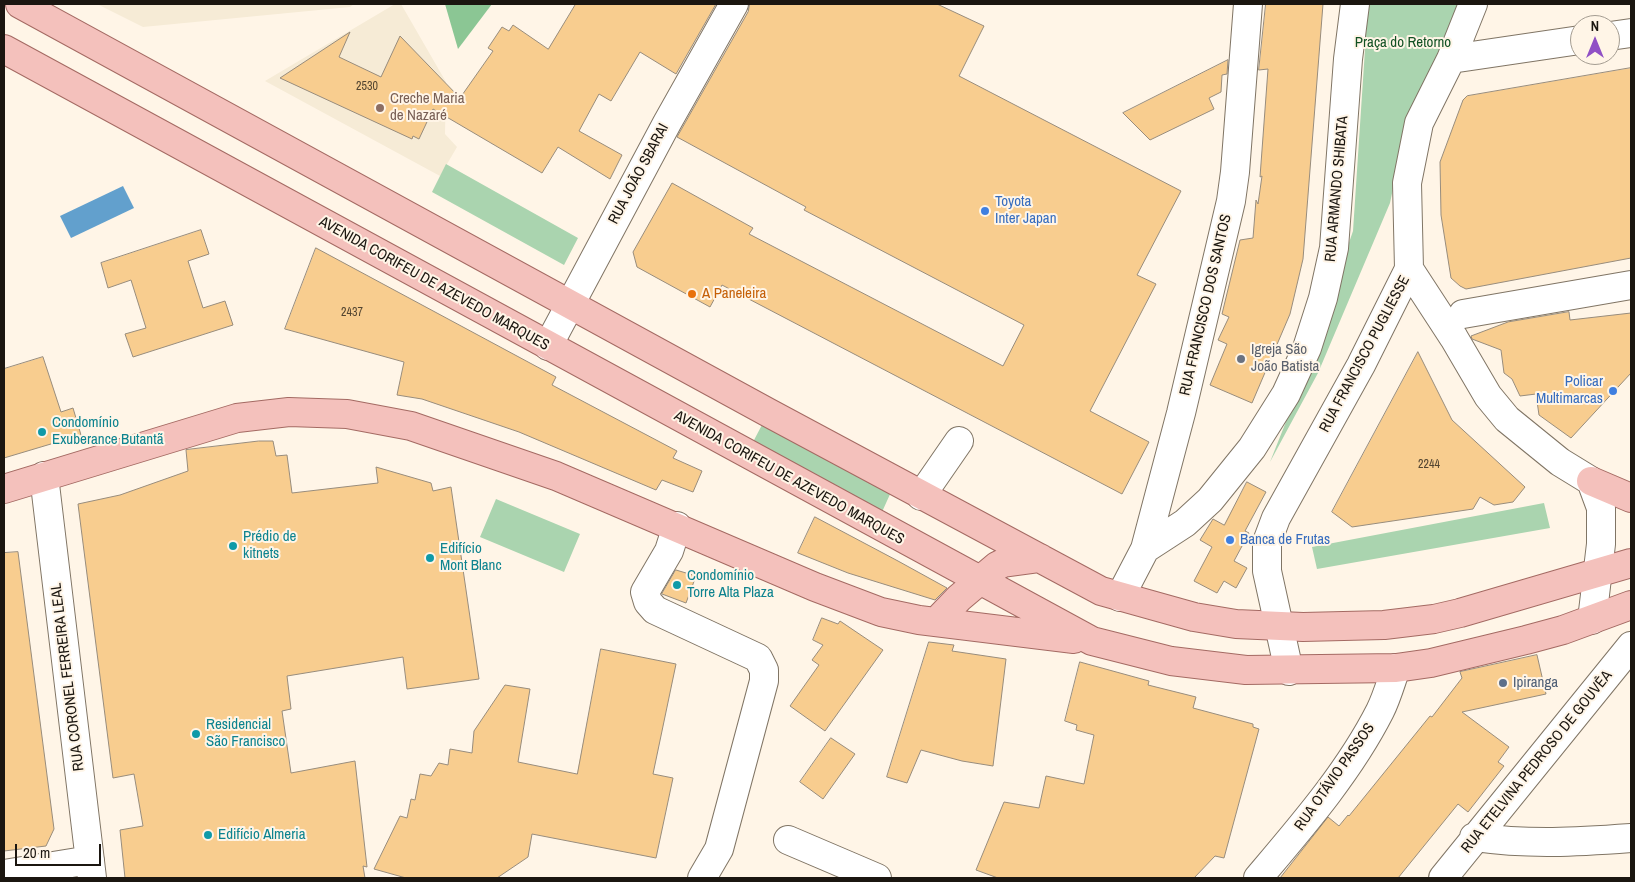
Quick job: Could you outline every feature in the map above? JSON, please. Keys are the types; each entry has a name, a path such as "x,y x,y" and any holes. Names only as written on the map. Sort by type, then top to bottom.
{"main road":[{"path":"20,4 922,496 1101,590 1120,597 1217,621 1279,626 1384,625 1434,619 1631,563"},
{"name":"AVENIDA CORIFEU DE AZEVEDO MARQUES","path":"4,49 1092,641 1171,661 1246,670 1289,671 1396,668 1431,663 1563,630 1631,605"},
{"path":"4,489 237,418 289,412 347,414 411,426 556,476 677,526 814,587 881,612 936,622 1092,641"},
{"path":"1591,481 1631,498"},
{"path":"936,622 979,581 1003,563 1040,558"}],"street":[{"name":"RUA JOÃO SBARAI","path":"548,346 569,303 734,4"},
{"name":"RUA FRANCISCO DOS SANTOS","path":"1120,597 1145,549 1181,413 1231,201 1248,4"},
{"name":"RUA ARMANDO SHIBATA","path":"1145,549 1185,523 1216,493 1252,448 1286,394 1307,348 1323,298 1334,248 1348,59 1355,4"},
{"name":"RUA FRANCISCO PUGLIESSE","path":"1289,671 1267,571 1267,542 1276,518 1361,365 1409,269 1407,183 1419,123 1451,59 1473,4"},
{"path":"1451,59 1570,41"},
{"path":"1409,269 1454,338 1488,396 1507,419 1560,462 1591,481 1600,508 1601,544 1592,620"},
{"path":"1463,314 1631,285"},
{"path":"922,496 958,440"},
{"name":"RUA CORONEL FERREIRA LEAL","path":"44,476 91,869"},
{"path":"677,526 669,551 645,592 648,602 655,610 758,658 764,670 764,681 719,849 702,878"},
{"name":"RUA ETELVINA PEDROSO DE GOUVÊA","path":"1443,878 1474,837 1631,646"},
{"name":"RUA OTÁVIO PASSOS","path":"1258,878 1321,802 1370,730 1381,709 1396,668"},
{"path":"1474,837 1513,843 1545,844 1631,838"},
{"path":"788,840 876,878"},
{"path":"4,874 91,869"}],"shaded area":[{"path":"97,4 354,4 350,7 143,27"},
{"name":"Creche Maria de Nazaré","path":"395,4 401,4 446,82 445,134 457,147 440,176 265,81"}],"green space":[{"path":"445,4 492,4 458,49"},
{"name":"Praça do Retorno","path":"1368,4 1463,4 1408,116 1390,203 1318,373 1270,462 1301,384 1353,231"},
{"path":"446,164 578,238 564,265 432,192"},
{"path":"764,421 891,492 882,512 753,442"},
{"path":"496,499 580,534 564,572 480,537"},
{"path":"1544,503 1550,528 1317,569 1312,547"}],"water":[{"path":"123,186 134,208 71,238 60,216"}],"building":[{"path":"576,4 716,4 676,74 640,52 611,101 599,94 579,131 622,155 610,179 558,147 542,173 433,109 419,139 413,136 412,139 280,78 350,32 339,57 381,77 400,36 460,98 493,51 488,48 502,27 509,31 513,25 548,49"},
{"path":"750,4 937,4 984,26 959,76 1181,191 1137,275 1156,284 1090,411 1149,442 1122,494 722,285 710,307 637,267 633,252 672,183 753,228 749,234 1003,366 1024,325 804,210 806,207 677,137 748,12"},
{"path":"1266,4 1323,4 1303,259 1290,314 1252,403 1210,385 1227,344 1218,340 1229,317 1222,314 1240,240 1253,238 1256,200 1258,204 1262,176 1260,177 1268,69 1259,70"},
{"path":"1228,60 1227,74 1222,75 1221,92 1209,98 1214,109 1150,140 1123,113"},
{"path":"1631,68 1631,258 1466,289 1460,286 1451,278 1441,215 1440,162 1463,100 1467,96"},
{"path":"201,230 209,254 188,261 203,308 225,301 233,325 133,357 125,334 146,328 131,280 108,288 101,263"},
{"path":"316,248 556,377 552,385 677,451 673,458 702,471 693,492 662,480 656,490 519,432 422,399 397,395 404,362 285,329"},
{"path":"1569,312 1570,320 1631,313 1631,373 1571,438 1539,415 1536,394 1520,396 1512,379 1504,373 1501,350 1472,339 1471,336 1508,322"},
{"path":"1418,352 1452,420 1525,487 1513,502 1494,505 1480,497 1473,509 1352,527 1332,512"},
{"path":"43,357 61,412 73,408 81,435 4,458 4,369"},
{"path":"273,441 276,456 287,455 292,493 378,483 376,467 431,483 433,491 451,487 479,679 407,689 403,657 287,676 291,709 282,711 291,773 355,761 367,867 363,866 365,878 125,878 120,830 143,826 134,774 113,778 78,504 120,495 188,471 186,450"},
{"name":"Banca de Frutas","path":"1247,482 1266,492 1245,531 1249,533 1234,561 1247,568 1236,588 1224,581 1217,593 1194,581 1212,547 1200,540 1213,519 1224,525"},
{"path":"815,517 947,588 935,600 848,573 798,553"},
{"path":"18,552 54,829 46,846 4,851 4,553"},
{"name":"Condomínio Torre Alta Plaza","path":"676,570 696,576 686,603 662,594"},
{"path":"822,618 838,624 840,621 883,650 825,731 790,706 819,665 812,660 823,645 813,640"},
{"path":"929,642 954,645 952,651 1006,659 993,766 962,761 921,750 907,783 887,777"},
{"path":"601,649 676,664 653,774 673,778 656,858 532,834 528,857 497,878 406,878 374,869 400,816 407,818 411,799 415,800 420,774 431,776 439,763 448,765 450,749 472,753 474,731 505,685 530,689 518,762 577,774"},
{"path":"1537,655 1546,694 1462,712 1509,747 1498,762 1504,766 1468,812 1458,804 1398,878 1280,878 1328,817 1339,826 1349,816 1430,716 1432,717 1462,678 1460,672"},
{"path":"1080,662 1149,681 1148,685 1196,697 1193,708 1253,724 1253,727 1259,729 1224,858 1215,856 1194,878 998,878 976,870 1004,802 1039,808 1046,776 1084,784 1094,735 1076,730 1077,725 1065,721"},
{"path":"831,738 855,754 823,799 800,782"}],"place":[{"name":"Creche Maria de Nazaré","path":"380,108"},
{"name":"Toyota Inter Japan","path":"985,211"},
{"name":"A Paneleira","path":"692,294"},
{"name":"Igreja São João Batista","path":"1241,359"},
{"name":"Policar Multimarcas","path":"1613,391"},
{"name":"Condomínio Exuberance Butantã","path":"42,432"},
{"name":"Banca de Frutas","path":"1230,540"},
{"name":"Prédio de kitnets","path":"233,546"},
{"name":"Edifício Mont Blanc","path":"430,558"},
{"name":"Condomínio Torre Alta Plaza","path":"677,585"},
{"name":"Ipiranga","path":"1503,683"},
{"name":"Residencial São Francisco","path":"196,734"},
{"name":"Edifício Almeria","path":"208,835"}]}
